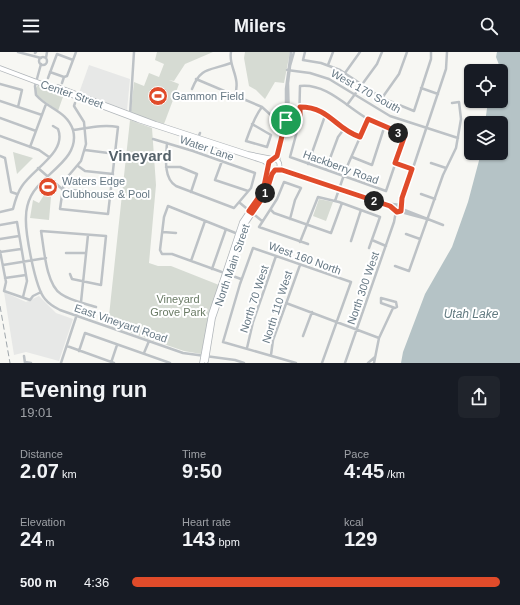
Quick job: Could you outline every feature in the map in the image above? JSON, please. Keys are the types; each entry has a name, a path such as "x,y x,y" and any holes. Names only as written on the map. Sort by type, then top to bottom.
{"main road":[{"name":"Center Street","path":"0,68 89,99 130,116"},
{"name":"Center Street","path":"89,99 98,105 130,116 198,136 248,154 274,159"},
{"path":"98,105 109,107"},
{"name":"Center Street","path":"198,136 264,161 271,170 276,170"},
{"path":"274,159 280,164 271,175 270,182 260,201 269,166 274,159"},
{"name":"North Main Street","path":"204,363 211,314 240,234 251,212 260,201"}],"street":[{"path":"18,52 53,64"},
{"path":"34,80 45,61 46,52"},
{"path":"62,83 64,77 67,76 76,52"},
{"path":"130,116 134,52"},
{"path":"231,52 231,63 236,75 234,95"},
{"path":"292,52 288,70 288,120 280,153 280,164 282,168 339,188 397,205 443,225"},
{"path":"305,52 303,60 328,65 345,73 382,98 414,111 431,59 431,52"},
{"path":"328,65 333,52"},
{"path":"345,73 360,52"},
{"path":"347,105 377,64 382,52"},
{"path":"382,98 399,74 407,52"},
{"path":"402,208 402,198 446,69 447,52"},
{"path":"48,78 57,54 73,60"},
{"path":"33,57 40,63"},
{"path":"21,248 0,252 5,278 4,290 30,300 32,296 41,292 32,260 27,228 27,210 31,196 69,154 72,147 73,130 65,116 46,104 36,95 34,80 40,63 45,61"},
{"path":"40,63 45,61"},
{"path":"192,89 196,79 203,72 231,63"},
{"name":"West 170 South","path":"288,70 310,73 329,79 390,116 458,138"},
{"path":"50,72 64,77"},
{"path":"196,79 262,107 273,117 288,120 300,121 300,86 322,90 384,128 405,135 395,163 412,169"},
{"path":"0,84 21,89 23,92 18,107"},
{"path":"421,88 438,94"},
{"path":"0,101 42,115"},
{"path":"395,266 409,271 446,168 453,156 462,115 459,102 452,103"},
{"path":"73,130 85,128 103,126 118,127 108,214 60,209 62,189 66,178 78,166 85,150 85,128 74,106 75,103"},
{"path":"30,147 46,104"},
{"path":"252,124 271,135 267,147 246,141 255,115 262,107"},
{"path":"300,107 314,108 326,114 344,129 360,137"},
{"path":"308,164 326,114"},
{"path":"0,118 36,131"},
{"path":"335,201 343,175 352,158 368,119"},
{"path":"274,159 283,138 288,120"},
{"name":"Hackberry Road","path":"300,121 290,157 386,191 395,163"},
{"path":"0,212 14,209 17,194 29,177 49,157 60,143 61,136 58,128 53,126"},
{"path":"352,158 372,165 384,128"},
{"path":"326,169 338,137 344,129"},
{"path":"0,136 39,150 49,157"},
{"path":"193,151 198,136"},
{"name":"Water Lane","path":"154,139 255,173 251,188 248,191"},
{"path":"167,143 166,167 172,184 234,208 240,203 248,191 215,180 222,161"},
{"path":"85,150 116,154"},
{"path":"0,156 5,158 11,192 17,194"},
{"path":"431,163 446,168"},
{"path":"78,166 85,171 113,174"},
{"path":"166,167 180,166 197,174 191,192"},
{"path":"38,168 62,189 111,194"},
{"path":"276,170 288,170 390,206 400,212 427,219"},
{"path":"290,219 295,200 301,188 284,182 271,210 259,227 308,244"},
{"path":"421,194 435,199"},
{"path":"300,242 318,197 342,203 380,217 369,248"},
{"name":"North 300 West","path":"395,219 395,210 402,198"},
{"path":"240,203 262,221"},
{"path":"271,210 290,219 331,233 342,203"},
{"path":"240,234 168,206 164,217 161,253 212,268 241,279 223,342 296,363"},
{"name":"North 300 West","path":"345,363 395,219 402,208"},
{"path":"350,241 361,210"},
{"path":"190,261 205,221"},
{"path":"0,225 17,222 27,286 23,297"},
{"path":"212,268 226,229"},
{"path":"70,274 72,279 83,283 100,285 106,236 41,231 53,288 66,297 96,307"},
{"path":"163,232 176,233"},
{"path":"406,234 420,239"},
{"path":"61,363 81,302 88,235"},
{"path":"0,239 19,236"},
{"path":"372,240 386,246"},
{"name":"West 160 North","path":"241,279 253,248 351,282 337,321"},
{"path":"66,253 86,253"},
{"name":"North 70 West","path":"247,348 253,322 276,256"},
{"path":"3,265 46,258"},
{"name":"North 110 West","path":"271,355 274,340 300,264"},
{"path":"5,278 26,274"},
{"name":"East Vineyard Road","path":"41,292 44,298 52,306 77,316 183,353 235,360 244,363"},
{"path":"374,363 379,338 393,308 397,307 396,302 381,298 380,303 393,308"},
{"path":"286,303 379,338"},
{"path":"303,336 312,312"},
{"path":"322,363 337,321"},
{"path":"79,351 85,333 170,363"},
{"path":"144,354 149,341"},
{"path":"67,346 112,363 117,344"},
{"path":"24,356 25,362 31,363"},
{"path":"368,363 375,356"},
{"path":"156,363 158,359"},
{"path":"285,363 286,359"}],"shaded area":[{"path":"89,65 130,79 127,110 79,93"},
{"path":"4,292 26,302 39,296 56,313 73,319 59,361 26,352 14,355"}],"green space":[{"path":"157,52 213,52 185,64 174,81 169,80 179,84 164,124 133,114 131,111 134,82 144,86 149,73 159,77 164,64 155,60"},
{"path":"245,52 290,52 284,83 275,82 265,99 256,90 249,86 244,58"},
{"path":"38,85 64,94 58,111 36,95 36,88"},
{"name":"Vineyard Grove Park","path":"130,120 152,128 156,185 149,263 158,266 171,266 219,285 207,326 201,354 184,351 108,325"},
{"path":"13,152 33,158 17,174"},
{"path":"44,195 51,197 49,220 30,218 33,200 39,203"},
{"path":"319,199 333,202 326,221 313,216"}],"water":[{"name":"Utah Lake","path":"497,52 520,52 520,363 401,363 403,352 425,294 452,247 468,202 479,160 508,160 508,116 486,116 487,108 508,108 508,64 499,64 496,57"}],"railway":[{"path":"0,306 10,363"}],"place":[{"name":"Gammon Field","path":"158,96"},
{"name":"Waters Edge Clubhouse & Pool","path":"48,187"}],"district":[{"name":"Vineyard","path":"140,156"}],"route":[{"path":"300,107 310,107 335,120 347,132 360,137 362,128 368,119 379,126 405,135 395,163 412,169 402,198 401,211 396,212 390,206 338,189 288,170 275,170 271,175 266,193 261,201 252,213 249,211 263,191 267,178 269,162 277,156 283,138 286,120 300,121 300,107"}]}
